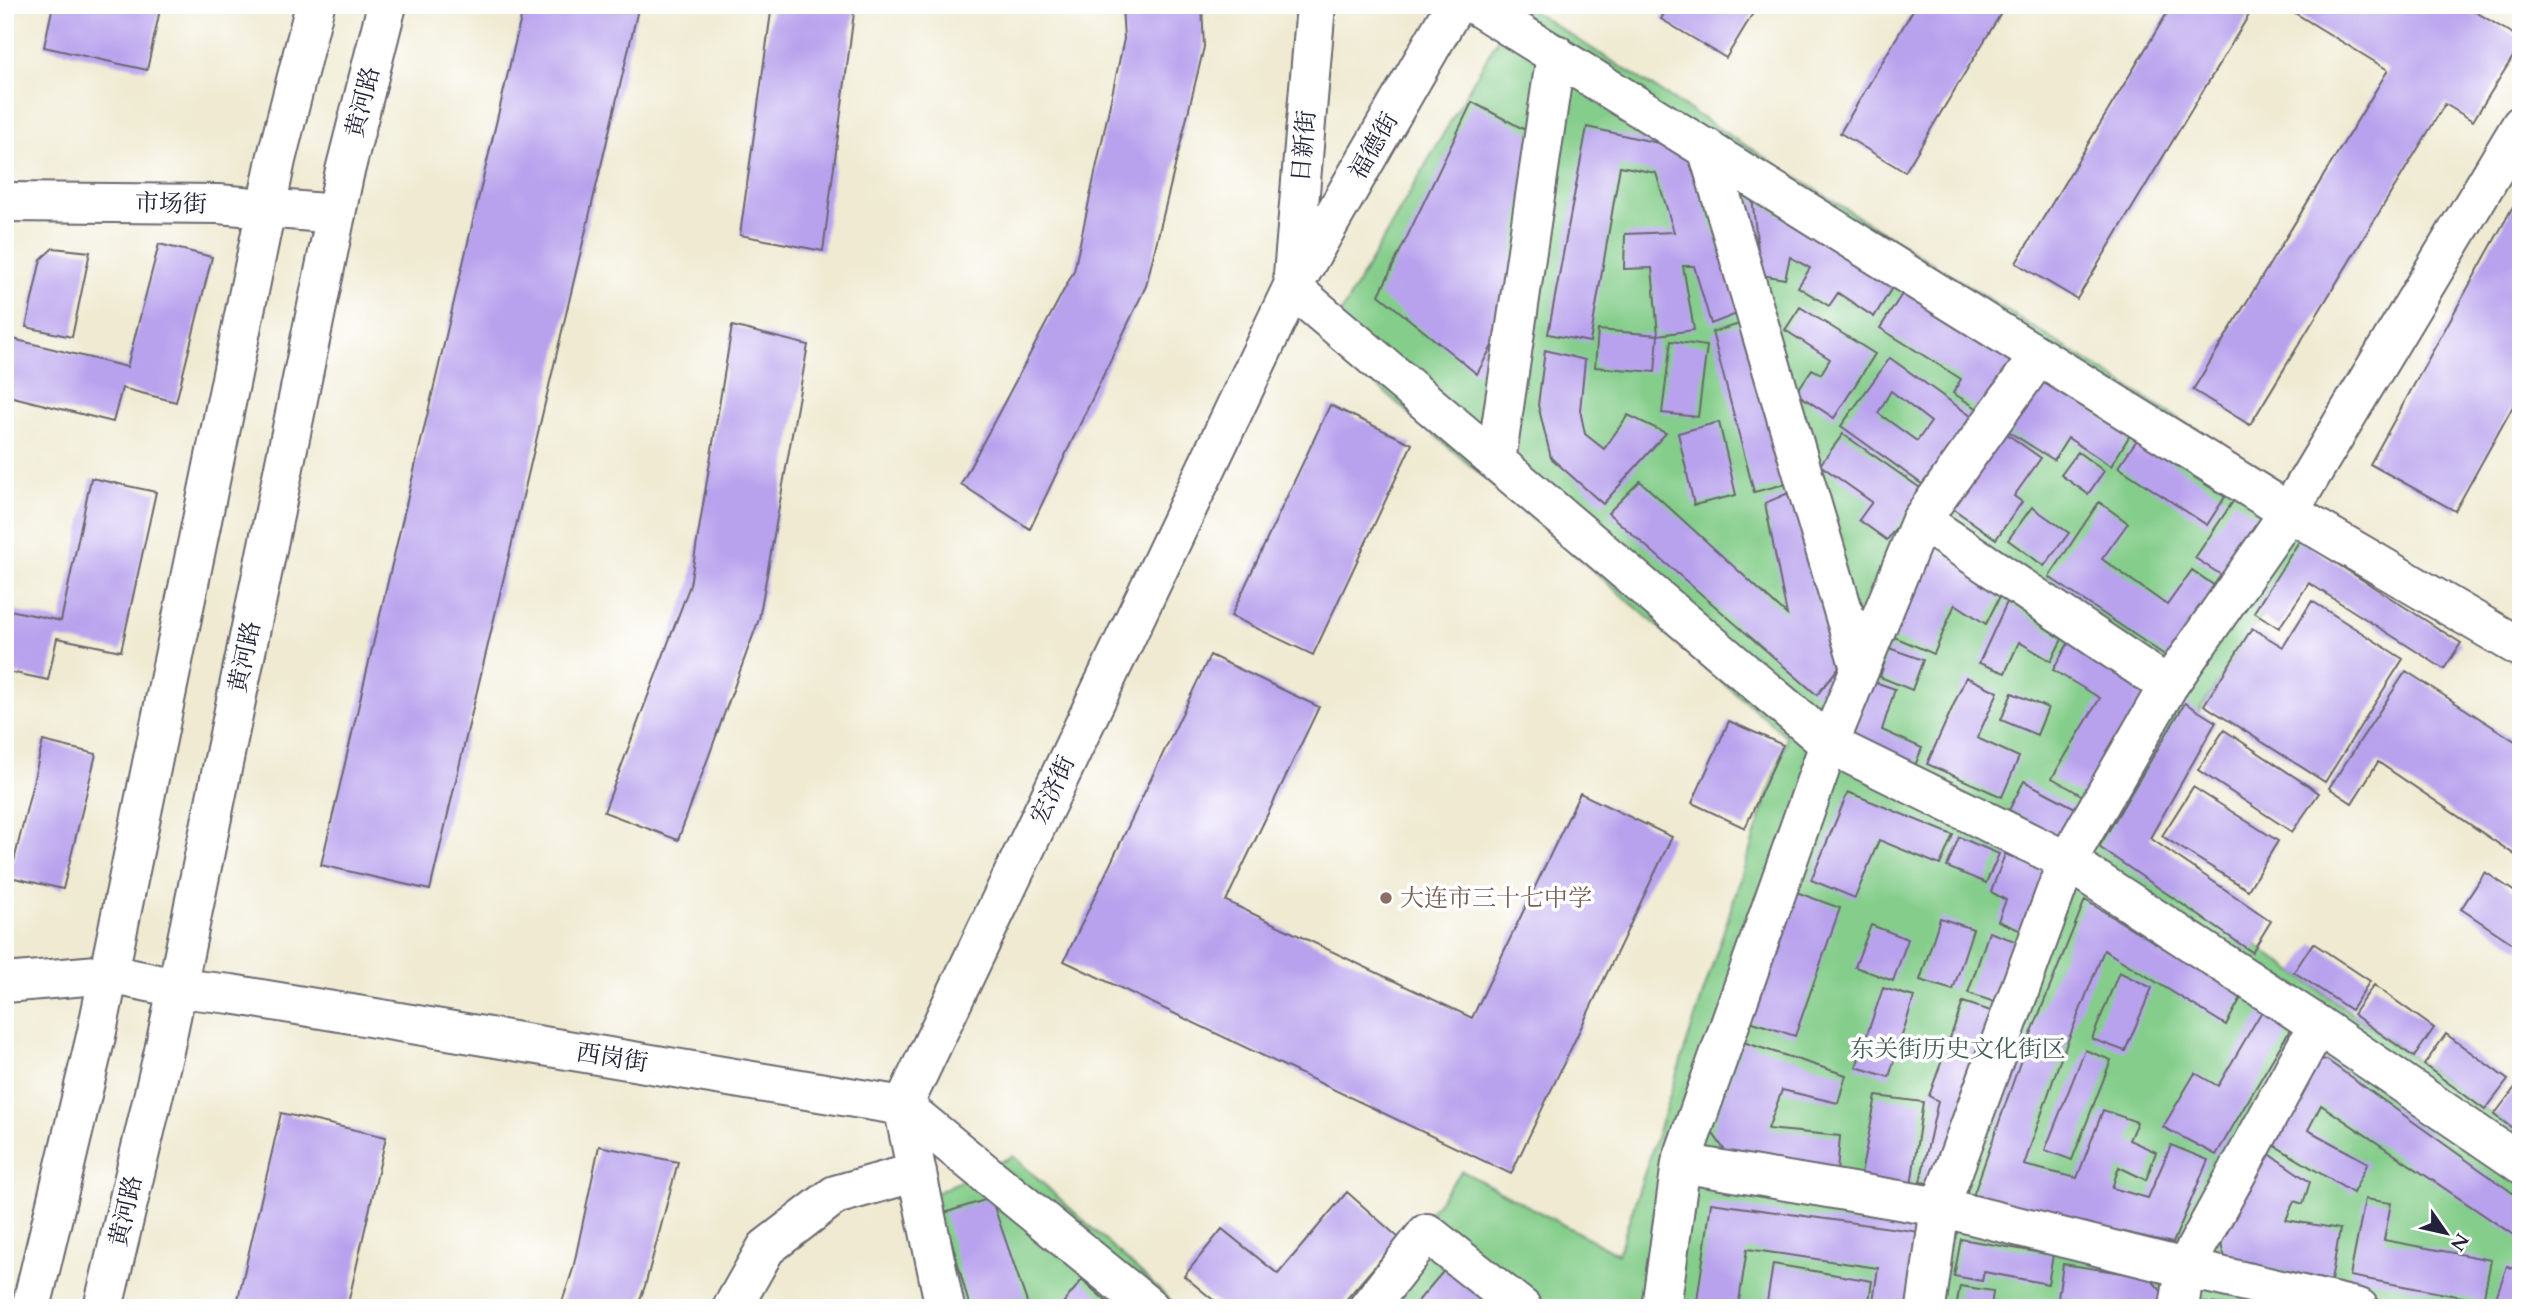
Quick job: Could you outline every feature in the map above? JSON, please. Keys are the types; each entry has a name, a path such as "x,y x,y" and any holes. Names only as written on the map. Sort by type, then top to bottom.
{"street":[{"path":"31,1308 109,974 276,160 315,5"},
{"name":"黄河路","path":"103,1308 177,988 336,214 387,5"},
{"name":"日新街","path":"1292,288 1316,5"},
{"name":"福德街","path":"1292,288 1455,5"},
{"path":"1475,5 2289,512 2521,649"},
{"path":"1496,461 1556,54"},
{"path":"1926,1308 1940,1207 2067,861 2168,686 2289,512 2521,125"},
{"path":"1707,148 1860,668"},
{"name":"市场街","path":"11,210 218,204 336,214"},
{"path":"1292,288 1829,744 2067,861 2318,1025 2521,1164"},
{"name":"宏济街","path":"903,1106 1292,288"},
{"path":"1661,1308 1681,1163 1829,744 1921,520 2039,356"},
{"path":"1921,520 2168,686"},
{"name":"西岗街","path":"5,983 109,974 177,988 231,994 903,1106 1150,1308"},
{"path":"2179,1308 2185,1268 2318,1025"},
{"path":"903,1106 945,1308"},
{"path":"1681,1163 1940,1207 2359,1308"},
{"path":"732,1308 765,1248 835,1195 917,1172"},
{"path":"1368,1308 1427,1233 1522,1308"}],"green space":[{"name":"东关街历史文化街区","path":"1517,5 1523,5 2329,514 2113,842 2521,1135 2521,1308 1354,1308 1462,1171 1618,1254 1787,737 1325,341"},
{"path":"1013,1156 1179,1308 929,1308 908,1206"}],"building":[{"path":"53,5 161,5 147,70 44,47"},
{"path":"524,5 639,5 430,890 321,865"},
{"path":"772,5 855,5 823,251 740,235"},
{"path":"1122,5 1202,5 1204,47 1146,286 1030,529 961,484 1074,271 1124,39"},
{"path":"1669,5 1758,5 1726,58 1661,19"},
{"path":"1916,5 2006,5 1905,172 1840,133"},
{"path":"2172,5 2255,5 2077,299 2016,263"},
{"path":"2282,5 2464,5 2521,39 2521,44 2473,121 2445,104 2250,425 2193,390 2388,70"},
{"path":"1472,102 1531,133 1501,329 1477,374 1379,295"},
{"path":"1587,127 1685,149 1742,312 1711,324 1694,266 1683,266 1694,330 1658,335 1652,268 1624,269 1625,234 1674,232 1656,173 1620,166 1590,342 1548,334"},
{"path":"2521,192 2521,392 2455,511 2370,464"},
{"path":"1752,197 1893,286 1874,317 1838,293 1829,306 1798,287 1810,268 1790,257 1785,279 1761,275"},
{"path":"159,244 212,257 176,402 122,388 113,422 5,395 5,337 127,367"},
{"path":"53,248 90,252 72,337 26,327 41,259"},
{"path":"1904,291 2015,360 1983,412 1953,393 1961,379 1880,328"},
{"path":"1800,307 1875,354 1834,418 1796,393 1812,369 1821,374 1830,359 1785,330"},
{"path":"1747,322 1789,483 1754,492 1712,332"},
{"path":"732,326 808,345 759,619 678,840 604,812 690,585"},
{"path":"1598,330 1658,335 1655,372 1595,367"},
{"path":"1671,341 1707,346 1698,417 1662,413"},
{"path":"1545,350 1585,360 1580,410 1585,434 1604,449 1628,415 1666,433 1603,504 1551,458 1538,405"},
{"path":"1890,358 1975,419 1926,487 1841,426","holes":["1891,391 1931,422 1917,441 1878,413"]},
{"path":"2042,379 2130,435 2111,466 2068,438 2054,460 2009,432"},
{"path":"1330,405 1412,444 1313,655 1231,616"},
{"path":"1719,422 1736,495 1694,505 1678,433"},
{"path":"2004,432 2041,458 2014,496 2022,502 1996,539 1952,508"},
{"path":"1843,434 1923,490 1887,540 1859,520 1872,502 1820,465"},
{"path":"2137,440 2225,497 2207,525 2118,467"},
{"path":"2078,452 2104,471 2088,494 2061,475"},
{"path":"91,478 156,492 121,651 57,638 48,680 5,671 5,609 61,621"},
{"path":"1640,481 1787,615 1765,503 1798,489 1842,663 1817,695 1608,513"},
{"path":"2234,500 2268,523 2229,580 2195,558"},
{"path":"2099,502 2128,523 2102,559 2167,605 2192,570 2222,591 2172,660 2049,577"},
{"path":"2032,507 2069,533 2044,566 2008,540"},
{"path":"2300,540 2461,643 2444,669 2309,583 2279,628 2254,612"},
{"path":"1937,549 2002,592 1986,624 1955,604 1934,654 1892,636 1926,552"},
{"path":"2312,601 2403,659 2325,782 2204,705 2252,628 2283,647"},
{"path":"2007,602 2062,639 2051,661 2019,642 2005,673 1979,663"},
{"path":"2069,642 2152,691 2088,799 2052,778 2100,698 2053,670"},
{"path":"1889,648 1923,660 1912,690 1880,677"},
{"path":"1210,655 1319,707 1226,901 1472,1018 1580,793 1672,837 1511,1174 1064,961"},
{"path":"2406,671 2521,745 2521,859 2378,762 2352,803 2329,788"},
{"path":"1966,677 1998,692 1977,738 2019,757 2002,797 1927,764"},
{"path":"1869,680 1895,689 1882,730 1922,748 1912,773 1851,744"},
{"path":"2012,693 2048,708 2037,735 2001,720"},
{"path":"2185,703 2216,722 2150,838 2271,921 2252,952 2099,847"},
{"path":"1729,721 1783,745 1745,828 1692,803"},
{"path":"2224,730 2319,793 2292,832 2198,770"},
{"path":"43,741 96,754 63,889 10,877 5,892 5,859 14,861"},
{"path":"2024,781 2077,809 2061,838 2009,810"},
{"path":"2193,787 2278,841 2248,890 2162,836"},
{"path":"1848,792 1953,835 1940,865 1879,840 1855,898 1811,880"},
{"path":"1959,837 1999,854 1986,883 1947,867"},
{"path":"2005,854 2049,872 2026,933 1998,921 2006,900 1991,892"},
{"path":"2485,872 2521,896 2521,949 2461,909"},
{"path":"1796,892 1840,908 1795,1036 1750,1021"},
{"path":"2085,900 2242,996 2226,1025 2104,950 2058,1066 2024,1165 2077,1178 2103,1110 2137,1122 2129,1140 2156,1152 2146,1180 2119,1167 2112,1188 2148,1198 2171,1145 2208,1160 2173,1243 1972,1199 2023,1054"},
{"path":"1940,918 1973,929 1953,990 1920,980"},
{"path":"1871,925 1908,939 1893,981 1855,967"},
{"path":"1989,932 2021,943 2000,1004 1968,993"},
{"path":"2313,943 2370,981 2351,1010 2294,972"},
{"path":"2119,972 2152,988 2125,1051 2092,1039"},
{"path":"2374,985 2434,1028 2414,1057 2353,1014"},
{"path":"1883,988 1914,997 1889,1077 1856,1067"},
{"path":"1963,1002 1997,1013 1938,1184 1920,1182 1938,1101 1929,1096"},
{"path":"2262,1011 2291,1028 2216,1155 2163,1127 2195,1073 2218,1086"},
{"path":"2446,1034 2508,1080 2485,1110 2424,1065"},
{"path":"1743,1042 1846,1075 1838,1103 1782,1090 1768,1129 1840,1136 1837,1172 1728,1155 1712,1132"},
{"path":"2085,1050 2111,1060 2072,1160 2045,1150"},
{"path":"2327,1060 2521,1199 2521,1240 2321,1105 2308,1130 2368,1163 2353,1193 2267,1141 2308,1063"},
{"path":"2516,1086 2521,1089 2521,1134 2494,1115"},
{"path":"1876,1096 1923,1102 1911,1186 1860,1180"},
{"path":"281,1113 386,1137 347,1308 236,1308"},
{"path":"599,1146 678,1162 637,1308 560,1308 573,1269"},
{"path":"2268,1153 2310,1182 2303,1204 2294,1201 2286,1220 2340,1229 2331,1281 2226,1259 2221,1235"},
{"path":"1347,1192 1399,1238 1339,1308 1223,1308 1184,1276 1222,1229 1278,1274"},
{"path":"991,1198 1029,1308 970,1308 944,1213"},
{"path":"2365,1199 2391,1203 2384,1240 2491,1260 2483,1301 2350,1276"},
{"path":"1711,1203 1920,1232 1909,1308 1872,1308 1878,1268 1747,1249 1738,1308 1696,1308"},
{"path":"1961,1239 2053,1255 2048,1284 1984,1272 1982,1281 1954,1276"},
{"path":"1773,1264 1872,1281 1868,1308 1766,1308"},
{"path":"2063,1264 2149,1277 2163,1293 2161,1308 2122,1308 2058,1298"},
{"path":"2507,1266 2521,1271 2521,1308 2509,1308 2494,1303"},
{"path":"1447,1267 1495,1308 1412,1308"},
{"path":"1082,1280 1114,1308 1059,1308"},
{"path":"1960,1286 1993,1291 1991,1308 1956,1308"},
{"path":"2197,1302 2237,1306 2237,1308 2196,1308"}],"place":[{"name":"大连市三十七中学","path":"1386,898"}]}
